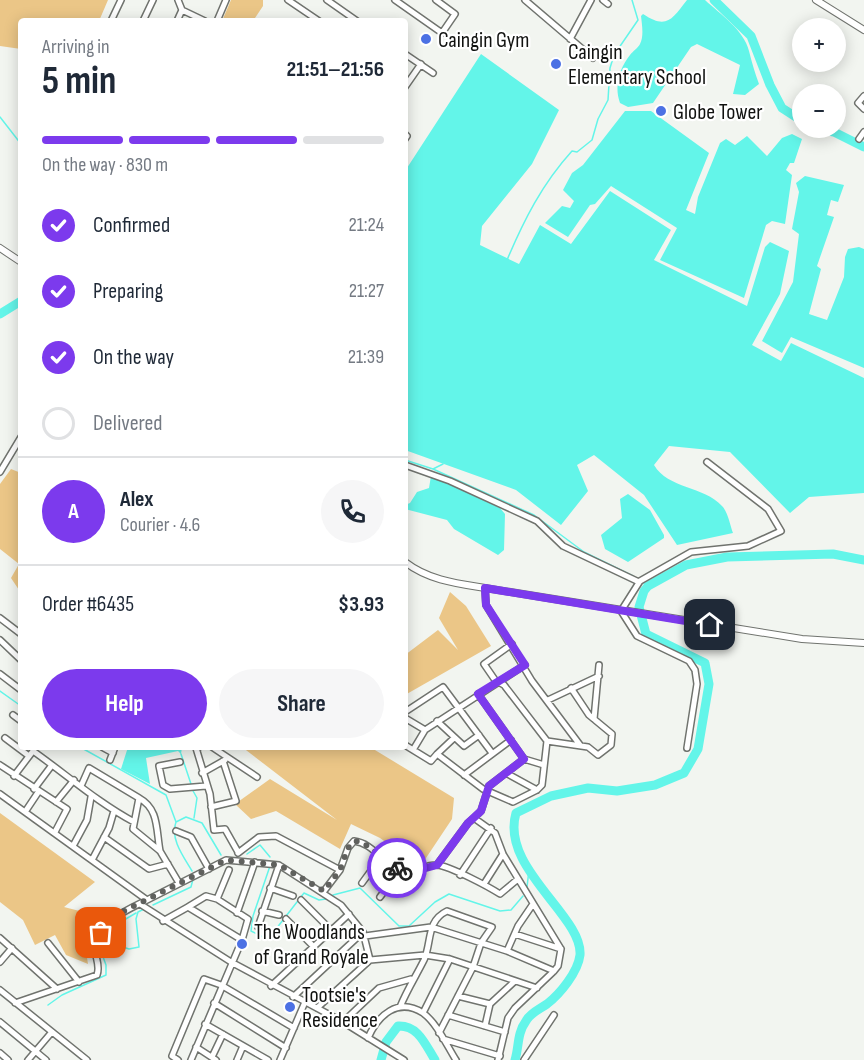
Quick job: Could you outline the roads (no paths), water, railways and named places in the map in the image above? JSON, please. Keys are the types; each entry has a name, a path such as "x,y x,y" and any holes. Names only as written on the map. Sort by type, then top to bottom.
{"main road":[{"path":"816,0 864,30"},
{"path":"0,248 18,260"},
{"path":"408,564 426,575 445,581 485,588 802,639 864,643"}],"street":[{"path":"112,18 121,0"},
{"path":"144,18 153,0"},
{"path":"178,0 182,10 199,18"},
{"path":"218,18 225,0"},
{"path":"288,0 315,18"},
{"path":"327,0 353,18"},
{"path":"395,0 442,33 455,14 436,0"},
{"path":"525,0 593,58"},
{"path":"570,39 591,0"},
{"path":"178,18 182,10"},
{"path":"408,56 433,73"},
{"path":"408,83 421,64"},
{"path":"864,96 858,103 864,109"},
{"path":"859,139 864,132"},
{"path":"0,472 18,442"},
{"path":"687,748 697,684 695,670 689,661 637,636 623,611 640,582 691,552 748,546 781,531 768,509 706,462"},
{"path":"408,466 450,481 537,521 563,546 640,582"},
{"path":"485,588 486,605 580,745"},
{"path":"0,618 18,632"},
{"path":"0,640 18,657"},
{"path":"437,754 486,790 513,802 542,785 547,741 504,685 499,683 484,664 512,644"},
{"path":"413,750 425,730 525,665"},
{"path":"594,719 599,665"},
{"path":"0,674 18,688"},
{"path":"548,700 598,676"},
{"path":"408,710 443,687 492,753"},
{"path":"547,741 580,745 598,755 611,746 612,734 594,719 571,688"},
{"path":"478,694 524,759 544,765"},
{"path":"13,715 18,719"},
{"path":"408,720 425,730"},
{"path":"437,721 464,746 479,735"},
{"path":"5,738 18,744"},
{"path":"408,747 431,761 454,738"},
{"path":"464,775 511,740"},
{"path":"110,760 114,750"},
{"path":"196,750 207,786 214,830 225,829 240,860"},
{"path":"216,750 226,759 257,777"},
{"path":"14,776 32,751 74,780 91,797 134,822"},
{"path":"202,773 226,759"},
{"path":"211,807 236,801 226,759"},
{"path":"437,865 482,808 486,790 524,759"},
{"path":"180,762 159,766 163,785 170,789 207,786"},
{"path":"0,765 68,809 55,832"},
{"path":"25,812 52,765"},
{"path":"81,786 89,768 151,804 156,818 160,850"},
{"path":"506,773 537,790"},
{"path":"56,802 74,780"},
{"path":"0,794 147,900"},
{"path":"73,846 87,820 91,797"},
{"path":"139,798 133,829 160,850 179,883"},
{"path":"92,860 114,811"},
{"path":"443,1039 499,1058 508,1018 515,1008 558,966 561,949 503,854 491,828 474,818"},
{"path":"460,874 491,828"},
{"path":"176,831 191,837 209,869"},
{"path":"238,852 259,837 276,836 340,870"},
{"path":"104,837 149,869 168,864"},
{"path":"324,891 340,870 348,848 354,841 362,842 400,870 411,872 437,865 484,884 500,894 518,879"},
{"path":"484,884 503,854"},
{"path":"362,883 381,857"},
{"path":"15,1003 97,975 99,970 95,946 101,933 118,914 226,860 279,865 324,891 349,914 364,934 370,960"},
{"path":"237,913 255,862"},
{"path":"258,927 279,865"},
{"path":"217,899 229,870"},
{"path":"380,897 400,870"},
{"path":"270,888 293,896"},
{"path":"163,921 206,896 217,899 248,919 249,923 190,1060"},
{"path":"301,900 332,931"},
{"path":"140,904 163,921 271,986 343,1022 401,1059"},
{"path":"507,951 533,904"},
{"path":"188,907 242,940"},
{"path":"262,911 279,915"},
{"path":"400,1007 411,980 425,956 431,927 440,914 447,911 492,927 481,943 473,967 439,1033"},
{"path":"271,986 349,914"},
{"path":"286,919 314,947"},
{"path":"293,997 364,934 431,927 507,951 554,971"},
{"path":"515,934 561,949"},
{"path":"0,938 57,989"},
{"path":"48,943 79,982"},
{"path":"1,960 12,948"},
{"path":"317,1008 370,960 425,956 450,959 537,988"},
{"path":"423,1013 450,959"},
{"path":"178,1060 172,1056 204,979 221,985 294,1028"},
{"path":"343,1022 379,988 411,980"},
{"path":"485,1026 490,1004 515,981"},
{"path":"1,994 87,1060"},
{"path":"458,996 490,1004"},
{"path":"280,1060 304,1002"},
{"path":"214,1003 286,1048"},
{"path":"368,1038 373,1025 381,1017 389,1010 400,1007 423,1013 456,1060"},
{"path":"448,1015 505,1032"},
{"path":"524,1060 554,1015"},
{"path":"0,1022 46,1060"},
{"path":"205,1024 259,1058 268,1060"},
{"path":"28,1060 51,1032"},
{"path":"196,1047 214,1059 223,1034"},
{"path":"237,1060 243,1046"},
{"path":"0,1053 8,1060"}],"water":[{"path":"687,0 705,0 737,29 746,43 759,84 745,95 733,94 740,65 697,44 691,47 653,103 628,107 620,103 617,90 620,72 641,41 641,16 643,14 651,19 664,22 673,17"},
{"path":"481,54 559,110 532,164 482,226 480,245 519,264 540,225 571,244 610,191 671,230 654,260 747,306 765,247 770,242 789,251 780,294 752,345 781,361 791,343 864,378 864,493 809,497 790,513 730,452 669,446 654,465 668,479 714,499 726,512 733,533 677,545 644,495 594,455 577,465 588,491 561,525 516,490 408,451 408,166"},
{"path":"625,111 651,111 709,153 686,210 695,214 698,197 720,143 726,139 735,145 747,136 767,156 782,138 792,134 792,138 802,139 794,163 790,163 786,170 792,175 785,224 772,221 766,225 744,298 660,260 677,228 611,186 595,204 590,205 568,237 545,223 562,206 570,208 574,201 563,190 572,173 583,165"},
{"path":"805,176 844,185 838,202 831,200 827,215 834,217 817,266 821,269 809,314 827,320 844,277 845,257 848,249 859,247 864,249 864,368 791,337 782,353 762,341 793,282 799,234 792,229 799,192 796,183"},
{"path":"431,476 500,508 505,514 504,550 498,555 454,529 447,520 408,510 408,504 417,492 429,488"},
{"path":"628,494 650,510 664,538 628,562 605,549 601,535 622,518 620,499"},
{"path":"127,750 182,750 181,754 178,751 146,758 150,784 121,769"}],"waterway":[{"path":"507,260 527,217 552,176 572,151 577,152 592,140 598,119 608,100 610,68 614,55 638,20 632,0"},
{"path":"714,0 751,36 770,85 782,108 792,114"},
{"path":"0,117 18,140"},
{"path":"846,138 864,147"},
{"path":"0,314 18,303"},
{"path":"408,461 433,469 534,515 584,552 633,576"},
{"path":"433,469 443,464"},
{"path":"515,1060 523,1026 535,1011 547,1004 563,989 576,968 580,955 577,940 569,924 530,872 520,853 514,833 516,813 551,796 588,788 617,791 655,785 684,773 698,749 709,684 705,663 646,634 639,607 644,591 648,586 686,565 727,557 833,554 864,560"},
{"path":"642,582 648,586"},
{"path":"0,691 18,704"},
{"path":"85,750 166,795 176,822"},
{"path":"181,754 191,784"},
{"path":"192,789 197,798 194,818"},
{"path":"192,871 176,841 176,822 186,817 202,823 221,855"},
{"path":"247,854 260,845 270,857"},
{"path":"226,862 235,863"},
{"path":"270,866 253,916 251,931 265,938 276,929 304,893 319,900 326,899"},
{"path":"527,887 529,870"},
{"path":"153,905 191,887 193,879"},
{"path":"333,895 360,888 399,926 409,926 435,902 449,894 500,911 511,910 523,896"},
{"path":"48,1005 62,995 106,975 106,965 102,954 111,943 129,949 139,947 136,919 138,912 144,909"},
{"path":"116,918 124,920 136,913"},
{"path":"381,1060 386,1042 398,1026 416,1032 435,1060"}],"place":[{"name":"Caingin Gym","path":"426,39"},
{"name":"Caingin Elementary School","path":"556,64"},
{"name":"Globe Tower","path":"661,111"},
{"name":"The Woodlands of Grand Royale","path":"242,944"},
{"name":"Tootsie's Residence","path":"290,1007"}]}
